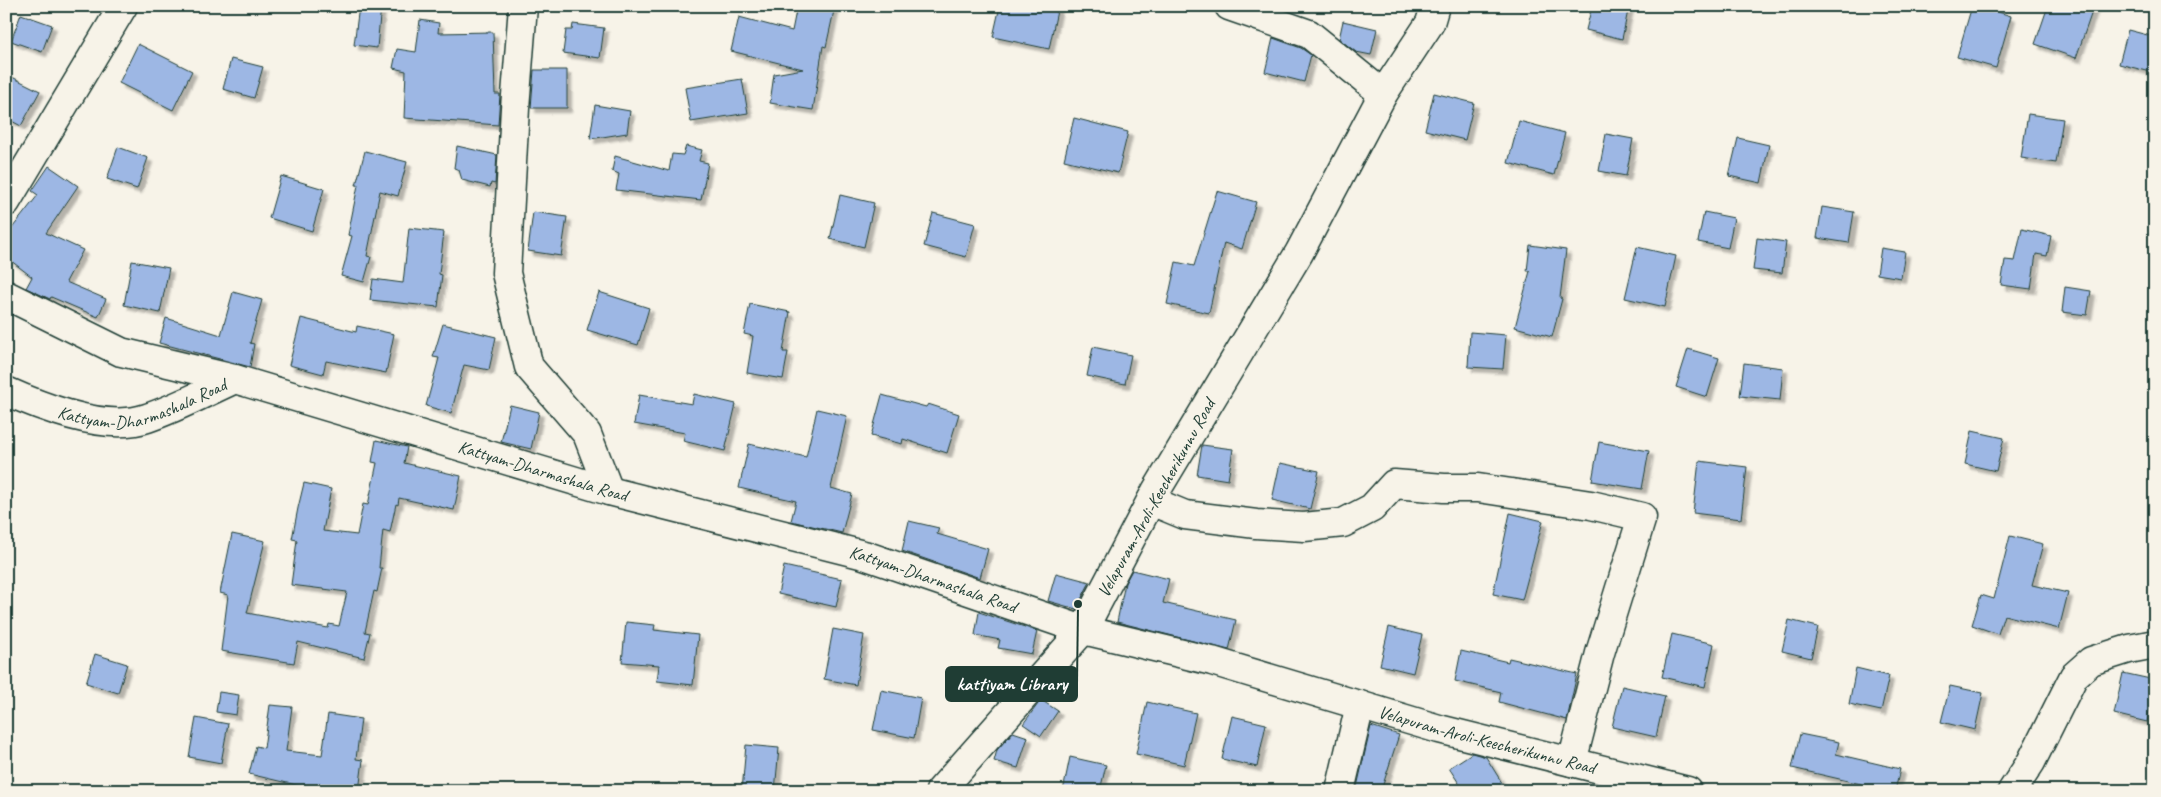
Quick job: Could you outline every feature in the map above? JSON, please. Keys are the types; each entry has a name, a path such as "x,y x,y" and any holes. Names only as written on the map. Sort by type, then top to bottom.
{"street":[{"path":"6,202 123,6"},
{"path":"523,6 515,108 506,273 529,367 587,434 609,491"},
{"path":"1229,6 1309,34 1383,94"},
{"name":"Velapuram-Aroli-Keecherikunnu Road","path":"1435,6 1430,23 1383,94 1298,254 1151,501 1083,630 1212,661 1438,729 1688,791"},
{"path":"6,295 121,352 236,379"},
{"name":"Kattyam-Dharmashala Road","path":"6,391 22,398 92,420 115,423 146,419 236,379 609,491 864,555 1083,630"},
{"path":"1151,501 1185,515 1256,524 1304,527 1343,523 1372,508 1394,484 1444,488 1478,488 1591,506 1642,517 1600,653 1572,762"},
{"path":"940,791 1083,630"},
{"path":"2012,791 2031,762 2074,676 2091,661 2130,649 2155,644"},
{"path":"1340,791 1360,705"}],"building":[{"path":"359,6 381,6 377,48 354,45"},
{"path":"797,6 835,6 826,47 823,46 813,110 770,103 774,74 803,69 731,51 739,17 792,31"},
{"path":"1000,6 1058,6 1049,49 993,37"},
{"path":"1592,6 1629,6 1622,39 1586,30"},
{"path":"1972,6 1979,6 2011,16 1996,68 1957,57"},
{"path":"2048,6 2094,6 2076,58 2035,44"},
{"path":"21,14 52,25 42,52 11,41"},
{"path":"420,20 439,23 438,33 493,32 495,94 500,94 498,125 404,118 406,71 393,68 397,49 416,52"},
{"path":"1343,21 1377,29 1371,55 1356,52 1339,39"},
{"path":"573,24 604,28 600,58 563,53 566,30 572,30"},
{"path":"2128,30 2155,37 2155,73 2119,64"},
{"path":"1273,38 1301,48 1311,55 1304,82 1265,72"},
{"path":"138,44 192,71 173,110 119,83"},
{"path":"231,59 263,67 254,98 223,89"},
{"path":"534,70 567,70 567,108 531,108"},
{"path":"6,74 40,91 21,126 6,118"},
{"path":"742,79 748,113 691,122 685,88"},
{"path":"1434,93 1474,103 1465,140 1425,130"},
{"path":"595,105 630,111 627,133 590,139"},
{"path":"2028,114 2063,119 2056,163 2021,158"},
{"path":"1074,118 1128,132 1118,173 1064,160"},
{"path":"1519,121 1565,133 1554,175 1508,163"},
{"path":"1606,134 1633,139 1626,176 1599,171"},
{"path":"1738,138 1769,145 1761,183 1729,176"},
{"path":"457,146 497,155 495,184 491,183 490,187 462,180 459,170 454,168"},
{"path":"686,146 702,150 699,161 708,163 701,200 616,190 619,174 612,171 615,156 669,171 672,154 683,155"},
{"path":"118,147 148,158 137,189 107,179"},
{"path":"365,151 407,162 398,196 380,191 367,256 371,257 364,282 341,276 352,236 348,235 358,185 356,185"},
{"path":"49,166 78,186 46,233 83,250 66,282 106,299 98,317 26,288 32,277 6,257 6,236 38,195 32,191"},
{"path":"281,176 324,189 312,231 269,218"},
{"path":"1217,191 1256,202 1242,249 1224,243 1209,313 1167,304 1176,262 1194,266"},
{"path":"840,195 874,203 864,247 830,239"},
{"path":"1822,207 1854,212 1849,243 1817,238"},
{"path":"533,212 567,217 561,256 528,251"},
{"path":"1704,212 1734,218 1728,248 1698,242"},
{"path":"933,213 975,224 966,257 924,246"},
{"path":"409,228 444,232 439,274 442,275 438,307 370,300 373,279 403,283"},
{"path":"2022,229 2051,236 2047,256 2036,254 2031,289 2001,285 2005,260 2015,261"},
{"path":"1757,238 1786,242 1782,273 1753,270"},
{"path":"1530,245 1566,250 1560,298 1562,299 1552,337 1515,327 1530,271 1527,271"},
{"path":"1637,247 1676,256 1665,307 1625,298"},
{"path":"1881,248 1905,252 1901,278 1877,274"},
{"path":"132,261 169,268 160,313 124,305"},
{"path":"2065,287 2091,291 2087,315 2062,312"},
{"path":"233,292 262,300 250,343 254,344 250,367 159,343 166,318 221,335"},
{"path":"599,292 649,308 638,345 587,330"},
{"path":"750,304 790,312 783,352 788,352 783,379 747,373 753,336 744,334"},
{"path":"301,318 356,332 357,326 394,334 386,373 326,361 323,374 289,365"},
{"path":"443,324 496,337 489,370 464,365 451,413 426,406 439,358 433,357"},
{"path":"1470,332 1506,335 1503,369 1468,367"},
{"path":"1093,347 1131,355 1125,384 1087,376"},
{"path":"1688,349 1719,358 1707,397 1676,387"},
{"path":"1744,363 1783,368 1780,400 1740,396"},
{"path":"694,394 736,404 725,451 683,441 685,433 634,424 639,395 692,404"},
{"path":"882,395 926,407 928,404 959,414 947,453 903,439 902,444 871,436"},
{"path":"510,405 539,412 531,449 501,442"},
{"path":"817,409 847,416 831,488 852,494 842,533 791,521 796,501 739,488 749,444 806,457"},
{"path":"1972,431 2004,438 1996,471 1965,464"},
{"path":"376,440 407,447 404,463 461,476 454,510 399,498 390,532 383,530 379,568 382,568 377,592 374,591 365,632 370,633 364,658 298,642 294,663 221,651 228,595 220,593 232,534 265,541 247,613 328,628 329,624 339,626 347,592 291,585 297,540 292,539 298,508 304,483 331,489 323,531 357,535 363,504 368,505 377,463 372,462"},
{"path":"1599,442 1649,451 1642,489 1592,481"},
{"path":"1202,445 1233,449 1228,480 1197,475"},
{"path":"1699,461 1747,467 1741,519 1693,513"},
{"path":"1280,463 1319,471 1310,509 1272,500"},
{"path":"1510,513 1543,521 1522,600 1493,594"},
{"path":"909,521 939,528 937,534 988,549 980,578 902,551"},
{"path":"2010,536 2043,544 2032,585 2068,593 2059,629 2004,615 1998,634 1972,625 1981,595 1994,599"},
{"path":"784,566 842,579 836,607 778,594"},
{"path":"1132,570 1169,579 1163,603 1236,620 1229,650 1117,622 1125,583"},
{"path":"1056,573 1090,582 1076,609 1048,601"},
{"path":"979,612 1037,631 1032,654 998,648 1000,640 975,635"},
{"path":"1789,620 1818,627 1811,658 1782,651"},
{"path":"626,622 655,625 654,630 698,635 693,685 657,681 659,665 622,662"},
{"path":"1389,627 1422,635 1413,673 1380,665"},
{"path":"833,629 864,635 856,685 824,679"},
{"path":"1672,634 1714,644 1705,687 1662,677"},
{"path":"1461,651 1508,662 1509,658 1577,674 1567,720 1499,702 1501,692 1455,681"},
{"path":"95,654 127,664 118,693 86,683"},
{"path":"1856,668 1889,676 1881,711 1849,704"},
{"path":"2123,673 2155,680 2147,722 2114,714"},
{"path":"1622,686 1665,696 1656,737 1612,727"},
{"path":"1950,686 1983,693 1975,730 1941,722"},
{"path":"881,690 921,698 914,738 873,730"},
{"path":"219,692 239,695 236,715 216,712"},
{"path":"1041,700 1058,711 1041,736 1023,724"},
{"path":"1147,702 1196,713 1184,765 1136,754"},
{"path":"270,705 292,707 286,751 322,755 328,714 361,719 356,759 363,760 359,791 300,786 249,774 256,746 264,748"},
{"path":"1232,716 1266,724 1257,767 1222,759"},
{"path":"196,718 228,724 221,763 189,757"},
{"path":"1371,726 1399,735 1381,791 1356,791"},
{"path":"1013,732 1028,737 1018,768 994,761 997,750"},
{"path":"1800,734 1839,742 1836,754 1900,769 1895,791 1860,791 1861,784 1792,768"},
{"path":"746,745 779,748 775,791 742,791"},
{"path":"1472,753 1486,757 1507,791 1464,791 1449,768"},
{"path":"1070,757 1106,765 1100,791 1063,791"}],"place":[{"name":"kattiyam Library","path":"1078,604"}]}
